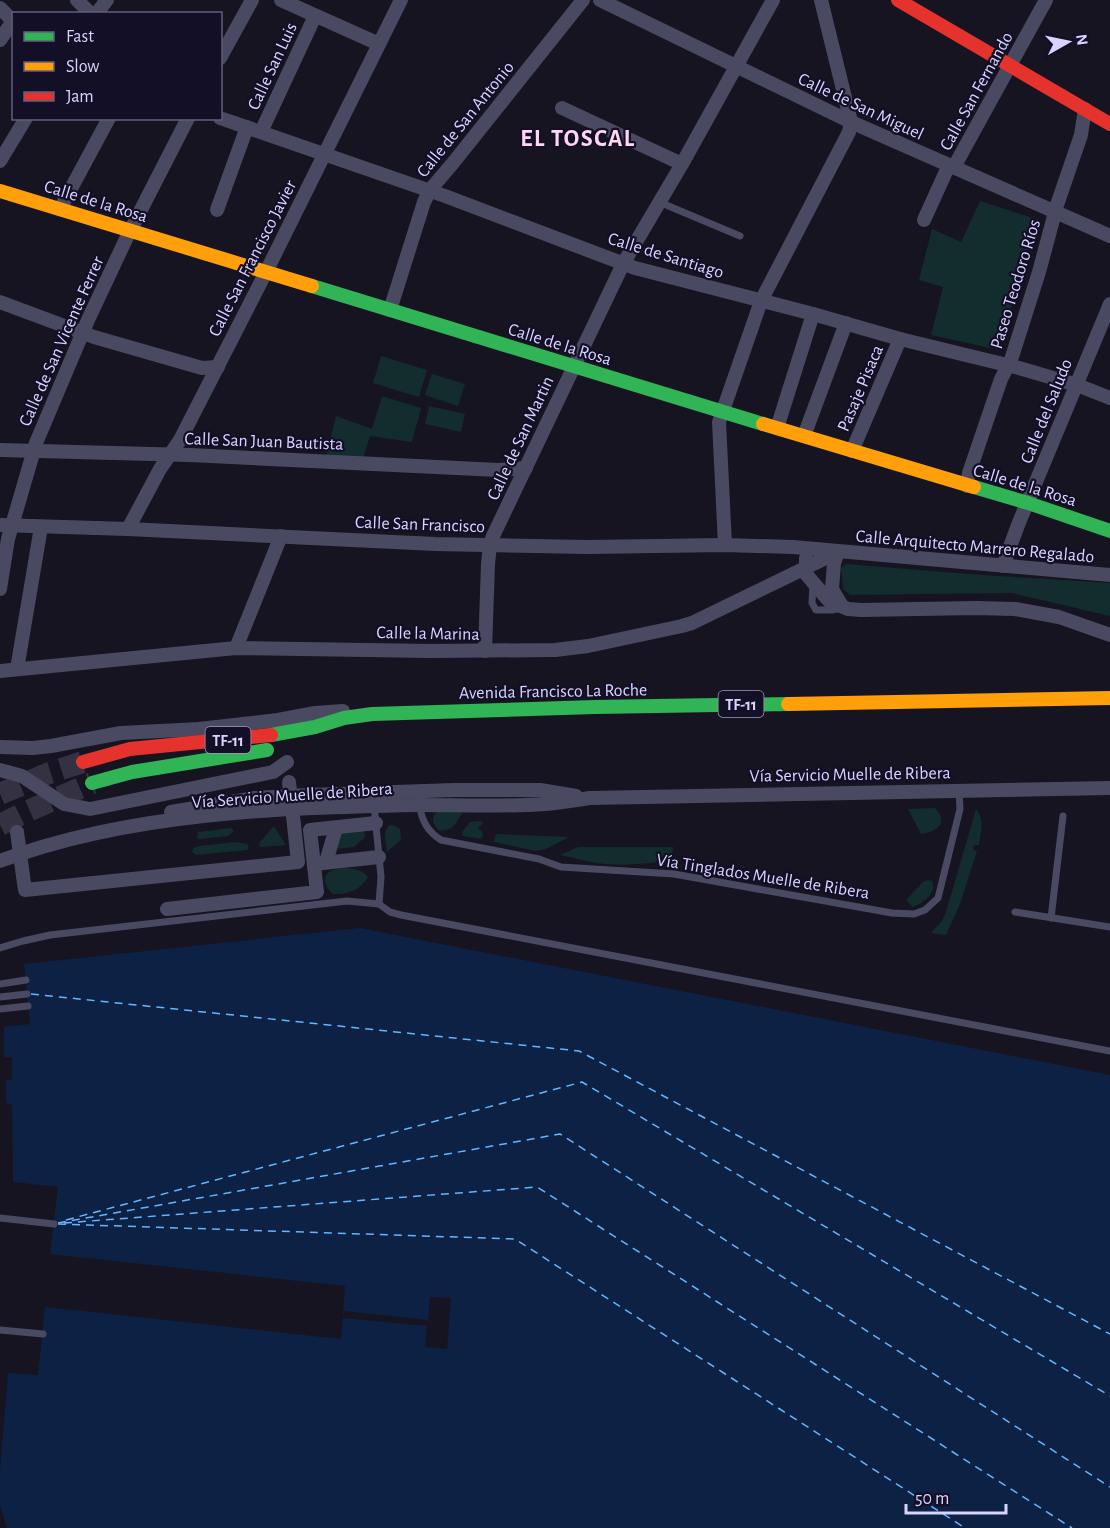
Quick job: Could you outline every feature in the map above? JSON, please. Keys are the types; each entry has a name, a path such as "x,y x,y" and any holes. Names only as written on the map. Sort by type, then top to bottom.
{"street":[{"path":"77,0 89,12"},
{"path":"98,12 107,0"},
{"path":"222,54 252,0"},
{"path":"281,0 379,44"},
{"name":"Calle San Francisco Javier","path":"128,529 159,469 180,440 218,367 401,0"},
{"name":"Calle de San Antonio","path":"390,310 424,202 430,190 584,0"},
{"name":"Calle de San Miguel","path":"600,0 851,122 1110,236"},
{"name":"Calle de San Martin","path":"485,651 490,545 623,264 682,164 773,0"},
{"path":"725,545 718,429 722,412 761,302 849,132 851,122 822,0"},
{"path":"898,0 1110,124"},
{"name":"Calle San Fernando","path":"924,220 1046,0"},
{"path":"0,8 12,21"},
{"name":"Calle San Luis","path":"261,132 315,16"},
{"path":"0,40 12,23"},
{"path":"562,108 682,164"},
{"name":"Paseo Teodoro Ríos","path":"967,486 969,473 1039,272 1055,213 1081,135 1085,109"},
{"name":"Calle de Santiago","path":"222,119 430,190 623,264 1008,366 1077,385 1110,398"},
{"path":"0,161 25,120"},
{"path":"60,209 108,120"},
{"name":"Calle de San Vicente Ferrer","path":"0,589 8,538 6,525 33,451 82,333 129,231 187,120"},
{"path":"217,210 247,127"},
{"name":"Calle de la Rosa","path":"0,191 1028,503 1110,531"},
{"path":"0,302 82,333 202,369 218,367"},
{"name":"Calle del Saludo","path":"1003,566 1110,304"},
{"path":"777,428 813,314"},
{"path":"804,436 846,323"},
{"name":"Pasaje Pisaca","path":"852,451 900,339"},
{"name":"Calle San Juan Bautista","path":"0,450 170,455 498,470 526,468"},
{"name":"Calle San Francisco","path":"6,525 435,544 587,547 725,545 806,547 838,552"},
{"path":"17,669 41,527"},
{"path":"236,648 281,536"},
{"path":"806,547 806,574 829,601 843,608 861,610 1015,609 1059,617 1110,635"},
{"path":"838,552 833,570 832,588 843,608"},
{"name":"Calle Arquitecto Marrero Regalado","path":"838,552 1110,575"},
{"name":"Calle la Marina","path":"0,671 236,648 485,651 570,649 692,623 838,552"},
{"name":"Avenida Francisco La Roche","path":"372,720 595,707 1110,698"},
{"name":"Avenida Francisco La Roche","path":"0,747 33,748 121,733 184,730 339,711 372,720 490,724"},
{"name":"TF-11","path":"83,762 129,749 281,734 344,718 372,720"},
{"name":"TF-11","path":"316,740 372,720"},
{"path":"0,770 22,776 64,804 90,809 273,772 286,756"},
{"path":"17,832 25,890 298,862 286,756"},
{"name":"TF-11","path":"92,783 132,772 286,756"},
{"name":"Vía Servicio Muelle de Ribera","path":"0,853 82,828 225,802 280,796 418,798 540,790 590,798 1110,788"},
{"name":"Vía Servicio Muelle de Ribera","path":"0,861 64,840 124,828 374,799"},
{"path":"320,863 310,830 376,823"},
{"path":"167,909 317,892 320,863 336,828"},
{"path":"320,863 379,856"}],"lane":[{"path":"659,202 740,236"},
{"path":"813,582 812,603 816,610 815,619"},
{"path":"816,610 843,608"},
{"name":"Vía Tinglados Muelle de Ribera","path":"418,798 426,825 441,840 539,859 561,867 674,874 892,913 914,914 926,910 938,898 960,809 959,790"},
{"path":"374,799 381,878 379,904"},
{"path":"1051,918 1063,816"},
{"path":"0,948 50,935 347,900 379,904 390,912 401,915 1110,1051"},
{"path":"1016,912 1110,927"},
{"path":"0,984 26,980"},
{"path":"0,997 27,994"},
{"path":"0,1009 28,1006"},
{"path":"0,1218 54,1224"},
{"path":"0,1330 43,1334"}],"green space":[{"path":"980,201 1036,219 999,350 931,335 943,287 919,280 932,229 961,242"},
{"path":"381,356 427,370 419,397 373,383"},
{"path":"432,374 465,384 458,406 425,395"},
{"path":"382,396 421,408 412,442 370,436 362,461 326,457 336,416 372,429"},
{"path":"429,406 465,414 461,432 425,424"},
{"path":"846,564 1110,583 1110,616 1012,593 850,595 843,589 841,568"},
{"path":"935,808 941,818 939,826 921,834 908,809"},
{"path":"976,809 982,826 981,835 979,845 974,845 973,850 977,851 960,904 946,935 931,933 942,921 946,912"},
{"path":"440,810 464,810 451,828 439,830 433,817"},
{"path":"481,821 483,823 478,828 483,833 482,839 463,836 462,832 470,822"},
{"path":"390,825 400,829 401,840 387,852 385,834"},
{"path":"273,827 286,845 260,847 259,843"},
{"path":"231,828 234,831 228,836 197,838 198,832"},
{"path":"364,829 365,837 354,847 336,849 338,834"},
{"path":"496,834 569,837 546,849 536,851 494,842"},
{"path":"235,842 247,844 249,848 196,855 192,852 193,848 199,846"},
{"path":"578,847 673,847 672,860 639,864 589,862 560,855"},
{"path":"344,868 358,870 368,877 353,891 333,894 327,886 325,877 331,871"},
{"path":"932,881 931,894 913,907 906,900 923,882"}],"water":[{"path":"360,928 1110,1075 1110,1528 7,1528 0,1506 0,1470 8,1373 38,1375 45,1307 341,1339 345,1286 50,1254 58,1187 13,1182 12,1104 6,1103 6,1080 12,1080 12,1057 4,1057 4,1027 30,1024 24,964"}],"pier":[{"path":"430,1297 451,1298 447,1349 425,1347 427,1326 343,1318 344,1311 428,1320"}],"ferry route":[{"path":"31,994 579,1051 1110,1334"},
{"path":"66,1220 582,1082 1110,1396"},
{"path":"58,1223 560,1134 1110,1487"},
{"path":"64,1223 537,1187 1072,1528"},
{"path":"58,1224 515,1239 965,1528"}],"tunnel":[{"path":"0,794 49,773 83,762"},
{"path":"0,825 92,783"}],"traffic: fast":[{"path":"312,286 763,424"},
{"path":"974,487 1110,531"},
{"path":"271,735 372,714 788,704"},
{"path":"92,783 132,772 267,750"}],"traffic: slow":[{"path":"0,191 312,286"},
{"path":"763,424 974,487"},
{"path":"788,704 1110,698"}],"traffic: jam":[{"path":"898,0 1110,124"},
{"path":"83,762 130,749 271,735"}],"district":[{"name":"EL TOSCAL","path":"578,138"}]}
